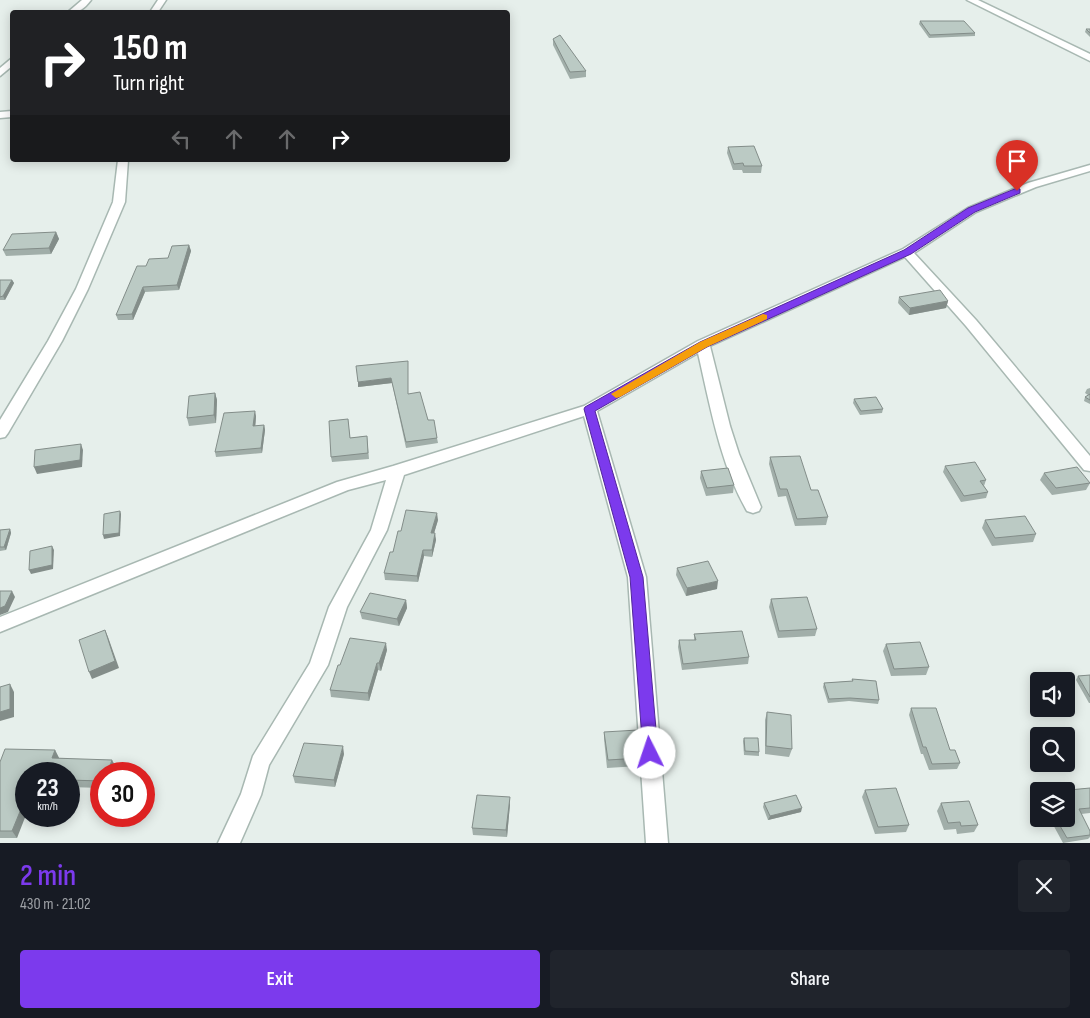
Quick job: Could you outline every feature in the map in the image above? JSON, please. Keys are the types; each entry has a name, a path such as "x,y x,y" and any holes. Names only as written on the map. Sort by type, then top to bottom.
{"street":[{"path":"76,10 87,0"},
{"path":"971,0 1090,58"},
{"path":"0,73 10,63"},
{"path":"0,433 55,341 82,289 119,202 123,162"},
{"path":"0,625 343,486 397,471 589,409 703,344 907,252 972,210 1032,185 1090,168"},
{"path":"907,252 971,323 1090,466"},
{"path":"703,344 722,426 731,454 753,507"},
{"path":"589,409 637,577 657,843"},
{"path":"229,843 251,795 260,762 319,665 338,607 379,530 397,471"}],"building":[{"path":"920,21 964,21 975,33 930,35"},
{"path":"560,35 586,71 570,72 553,39"},
{"path":"754,146 762,166 744,166 743,163 734,164 728,147"},
{"path":"56,232 49,248 3,250 12,234"},
{"path":"189,245 177,285 143,287 132,314 116,315 137,266 146,266 149,259 168,258 172,246"},
{"path":"0,280 12,280 3,296 0,297"},
{"path":"940,290 948,301 910,308 899,297"},
{"path":"408,361 408,394 420,392 428,420 434,420 437,438 406,442 391,378 358,382 356,366"},
{"path":"215,393 214,415 187,418 189,396"},
{"path":"876,397 883,409 861,411 854,399"},
{"path":"255,411 253,426 264,425 261,448 215,452 224,413"},
{"path":"348,419 350,438 367,436 368,453 331,457 329,421"},
{"path":"81,444 80,460 34,467 35,450"},
{"path":"800,456 811,490 818,490 828,517 797,519 787,489 780,489 770,457"},
{"path":"975,462 986,480 980,481 988,492 964,496 945,466"},
{"path":"1077,467 1090,483 1056,488 1044,473"},
{"path":"728,468 734,485 707,488 701,471"},
{"path":"406,510 437,513 431,533 435,533 432,550 423,550 417,576 384,573 390,552 393,552 398,531 401,531"},
{"path":"120,511 119,533 103,535 104,514"},
{"path":"1025,516 1036,534 995,538 985,520"},
{"path":"10,529 4,547 0,547 0,530"},
{"path":"52,546 52,565 29,570 30,551"},
{"path":"708,561 718,581 687,588 677,568"},
{"path":"0,591 12,591 5,606 0,608"},
{"path":"370,593 406,600 397,619 360,612"},
{"path":"807,597 817,629 779,631 771,599"},
{"path":"105,630 115,661 89,672 79,640"},
{"path":"742,631 749,657 683,664 679,640 696,640 694,634"},
{"path":"350,638 386,643 379,663 377,663 368,693 330,690 338,665 340,665"},
{"path":"920,642 929,667 894,669 886,644"},
{"path":"1090,675 1090,697 1078,676"},
{"path":"852,679 876,681 879,700 829,699 824,683 853,681"},
{"path":"10,684 10,709 0,712 0,687"},
{"path":"911,708 936,708 950,750 955,750 960,763 932,764 926,747 923,747"},
{"path":"767,712 791,715 792,749 766,746"},
{"path":"638,730 640,758 608,760 604,732"},
{"path":"744,738 758,738 759,752 745,751"},
{"path":"304,743 343,746 334,780 293,776"},
{"path":"5,749 55,750 52,758 112,760 111,762 90,762 90,781 80,780 80,762 15,762 15,824 12,831 0,831 0,762"},
{"path":"896,788 909,825 878,827 865,790"},
{"path":"1090,788 1090,808 1079,809 1090,831 1090,835 1067,838 1061,827 1075,827 1075,789"},
{"path":"477,795 510,797 506,830 472,828"},
{"path":"796,795 802,808 770,816 764,803"},
{"path":"969,801 978,825 961,826 960,822 948,823 941,803"}],"slow traffic":[{"path":"616,394 703,344 763,317"}],"route":[{"path":"650,753 637,577 589,409 703,344 907,252 972,210 1017,191"}]}
